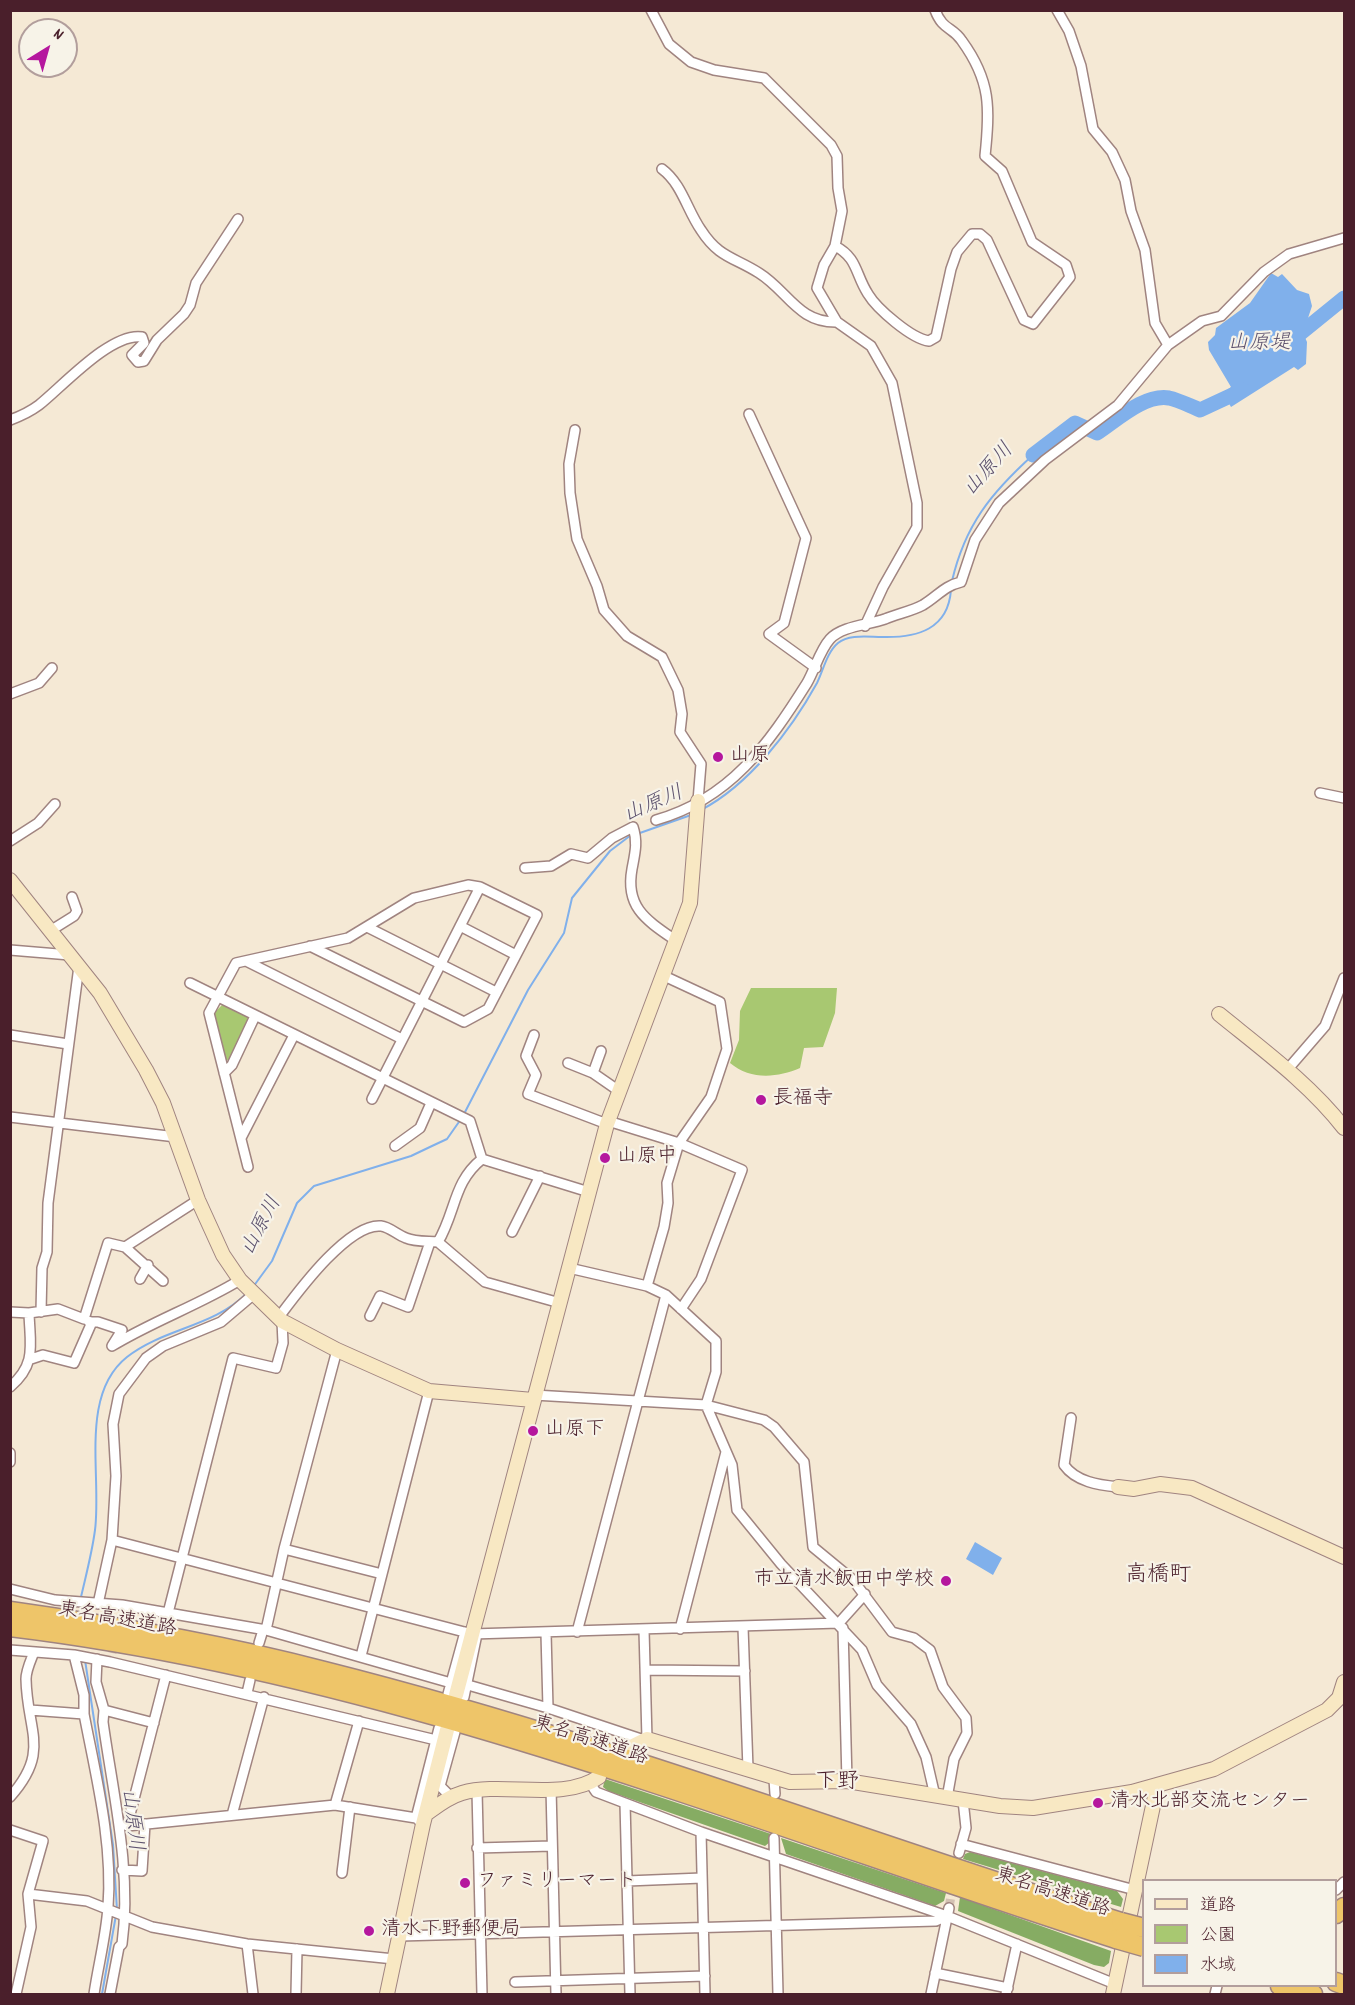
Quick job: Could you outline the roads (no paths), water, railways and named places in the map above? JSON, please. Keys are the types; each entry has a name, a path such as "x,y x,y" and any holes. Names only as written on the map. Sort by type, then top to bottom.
{"highway":[{"name":"東名高速道路","path":"10,1611 131,1629 232,1650 439,1702 983,1877 1119,1925 1142,1946"},
{"name":"東名高速道路","path":"10,1627 127,1644 229,1665 435,1716 714,1805 1119,1925 1142,1928"},
{"path":"1119,1925 1142,1922"},
{"path":"1265,1987 1284,1995"},
{"path":"1284,1987 1313,1995"}],"street":[{"path":"651,10 669,44 691,62 714,70 764,78 831,145 837,156 837,188 842,211 835,246 824,265 817,288 837,322 871,346 892,383 918,503 917,527 883,587 865,626"},
{"path":"835,246 850,254 873,301 911,334 929,341 936,337 957,252 972,234 980,234 987,240 1024,320 1033,324 1070,277 1066,265 1032,242 1002,171 985,156 988,122 986,86 961,38 940,24 935,10"},
{"path":"1057,10 1070,31 1081,66 1093,129 1112,152 1125,180 1131,212 1145,250 1155,323 1168,345"},
{"path":"662,169 677,184 701,231 726,258 759,273 785,298 820,322 837,322"},
{"path":"10,420 38,406 75,371 86,366 109,346 142,337 144,343 132,355 138,362 144,361 157,340 184,314 190,305 196,283 237,219"},
{"path":"656,820 676,814 728,783 754,760 816,668 829,640 841,630 865,626 923,605 946,585 961,582 975,540 999,503 1045,460 1118,405 1168,345 1202,321 1221,316 1264,272 1289,254 1344,238"},
{"path":"749,414 806,538 784,623 769,634 816,668"},
{"path":"455,1692 608,1123 618,1091 690,903 701,764 680,732 682,714 678,690 662,657 627,636 604,610 597,586 576,539 570,473 575,430"},
{"path":"10,694 39,683 52,668"},
{"path":"1320,793 1344,798"},
{"path":"10,841 38,823 55,804"},
{"path":"525,868 551,866 571,854 588,858 612,838 633,827 638,842 629,886 632,900 642,914 675,940"},
{"path":"10,880 74,960 120,1024 163,1103 198,1200 224,1255 240,1280 280,1319 338,1350 429,1391 706,1405 764,1420 774,1426 804,1462 813,1547 865,1594 892,1632 914,1638 930,1650 944,1687 966,1718 967,1733 954,1759 941,1797"},
{"path":"248,1167 208,1013 236,963 310,946 348,938 414,898 468,885 480,887 537,915 488,1009 464,1022 310,946"},
{"path":"372,1099 480,887"},
{"path":"51,931 74,916 77,910 72,897"},
{"path":"460,926 516,955"},
{"path":"367,927 496,992"},
{"path":"10,950 74,960"},
{"path":"41,1312 42,1268 47,1252 48,1203 68,1044 74,960"},
{"path":"246,961 402,1039"},
{"path":"647,1286 664,1227 668,1203 668,1183 679,1143 711,1097 727,1049 720,1002 662,975"},
{"path":"1287,1070 1325,1026 1344,978"},
{"path":"190,983 470,1121 482,1159"},
{"path":"1219,1014 1287,1070 1331,1111 1344,1128"},
{"path":"225,1073 232,1065 255,1016"},
{"path":"10,1035 68,1044"},
{"path":"241,1138 294,1035"},
{"path":"534,1035 526,1056 536,1075 528,1094 608,1123 679,1143 741,1170 701,1280 681,1309"},
{"path":"593,1073 601,1051"},
{"path":"568,1063 593,1073 618,1091"},
{"path":"395,1146 420,1128 431,1103"},
{"path":"10,1117 176,1137"},
{"path":"482,1159 589,1192"},
{"path":"370,1316 380,1296 408,1307 434,1242 446,1229 461,1180 468,1170 482,1159"},
{"path":"512,1232 540,1176"},
{"path":"125,1247 198,1200"},
{"path":"168,1612 233,1358 276,1368 283,1343 280,1319 318,1266 357,1233 373,1226 384,1226 406,1239 434,1242 485,1282 560,1303"},
{"path":"31,1359 42,1355 74,1363 88,1321 108,1243 125,1247 148,1265 163,1281"},
{"path":"140,1279 148,1265"},
{"path":"569,1268 647,1286 666,1295 716,1341 716,1372 706,1405 732,1465 737,1510 781,1564 862,1650 878,1685 911,1724 941,1797"},
{"path":"10,1312 28,1313 58,1309 88,1321 122,1330 112,1346 207,1300 240,1280"},
{"path":"98,1604 112,1540 116,1476 113,1424 119,1394 146,1358 163,1346 221,1322 254,1294"},
{"path":"577,1632 666,1295"},
{"path":"10,1387 22,1376 31,1359 28,1313"},
{"path":"259,1643 265,1630 284,1549 338,1350"},
{"path":"361,1656 429,1391"},
{"path":"1071,1418 1064,1466 1070,1473 1095,1484 1134,1489 1160,1484 1192,1488 1344,1557"},
{"path":"680,1629 726,1452"},
{"path":"10,1453 10,1462"},
{"path":"112,1540 471,1633 841,1626"},
{"path":"284,1549 382,1574"},
{"path":"10,1589 55,1600 98,1604 121,1610 168,1612 265,1630 361,1656 455,1692 468,1685 748,1769 774,1779 790,1782 847,1781 941,1797 1033,1808 1157,1787 1214,1769 1327,1710 1339,1698 1344,1682"},
{"path":"847,1781 841,1626 865,1594"},
{"path":"743,1627 748,1769"},
{"path":"644,1630 645,1739"},
{"path":"468,1685 471,1633"},
{"path":"546,1633 548,1708"},
{"path":"10,1650 94,1658 111,1657 166,1676 264,1697 436,1740"},
{"path":"10,1797 32,1768 35,1749 26,1677 34,1652"},
{"path":"77,1656 84,1695 84,1714 122,1944 110,1995"},
{"path":"94,1658 96,1683 104,1710 103,1722 123,1826 123,1870 116,1913 94,1995"},
{"path":"646,1670 745,1671"},
{"path":"123,1826 166,1676"},
{"path":"247,1693 250,1680"},
{"path":"232,1815 264,1697"},
{"path":"30,1710 84,1714"},
{"path":"104,1710 154,1723"},
{"path":"335,1805 359,1720"},
{"path":"387,1995 436,1740 447,1730"},
{"path":"447,1730 440,1786 451,1797"},
{"path":"421,1818 447,1730"},
{"path":"630,1748 645,1739"},
{"path":"774,1779 775,1794"},
{"path":"123,1826 335,1805 421,1818 451,1797 477,1791 551,1788 594,1780 596,1792 701,1832 948,1912 1114,1989 1157,1787"},
{"path":"551,1788 556,1995"},
{"path":"477,1791 482,1995"},
{"path":"963,1800 966,1828 960,1849 1135,1890"},
{"path":"625,1803 630,1995"},
{"path":"342,1873 350,1807"},
{"path":"123,1870 142,1871 145,1824"},
{"path":"10,1830 44,1841 28,1894 31,1927 16,1995"},
{"path":"701,1832 705,1995"},
{"path":"774,1838 778,1995"},
{"path":"477,1848 552,1846"},
{"path":"627,1881 702,1878"},
{"path":"28,1894 87,1901 152,1927 247,1944 394,1959"},
{"path":"400,1936 936,1921 948,1912"},
{"path":"931,1995 948,1912"},
{"path":"247,1944 254,1995"},
{"path":"935,1973 1007,1991 1017,1944"},
{"path":"296,1995 297,1949"},
{"path":"515,1982 705,1976"}],"water":[{"name":"山原堤","path":"1271,273 1278,277 1282,274 1297,290 1309,294 1312,306 1303,333 1307,342 1306,364 1298,370 1294,367 1231,407 1223,393 1231,387 1209,350 1208,342 1215,335 1216,328 1250,303"},
{"path":"975,1542 1002,1558 993,1575 966,1559"}],"waterway":[{"name":"山原川","path":"1291,341 1344,298"},
{"name":"山原川","path":"1033,455 1075,423 1097,433 1131,409 1150,400 1169,398 1200,410 1243,390"},
{"name":"山原川","path":"952,581 964,543 982,511 1004,483 1033,455"},
{"name":"山原川","path":"701,810 736,786 782,737 807,701 828,656 838,643 853,637 908,636 929,629 944,614 951,590"},
{"name":"山原川","path":"637,834 691,815"},
{"name":"山原川","path":"464,1114 528,990 564,933 572,898 610,851 631,835"},
{"name":"山原川","path":"253,1287 272,1261 297,1203 314,1186 411,1156 447,1139 461,1119"},
{"name":"山原川","path":"81,1597 95,1530 98,1414 103,1392 112,1373 127,1357 141,1347 220,1313 247,1293"},
{"name":"山原川","path":"85,1660 113,1845 117,1910"},
{"name":"山原川","path":"102,1994 116,1915"}],"tunnel":[{"path":"112,1653 120,1615"},
{"path":"949,1908 953,1884"}],"place":[{"name":"山原","path":"718,757"},
{"name":"長福寺","path":"761,1100"},
{"name":"山原中","path":"605,1158"},
{"name":"山原下","path":"533,1431"},
{"name":"市立清水飯田中学校","path":"946,1581"},
{"name":"清水北部交流センター","path":"1098,1803"},
{"name":"ファミリーマート","path":"465,1883"},
{"name":"清水下野郵便局","path":"369,1931"}],"district":[{"name":"高橋町","path":"1158,1577"},
{"name":"下野","path":"837,1784"}]}
